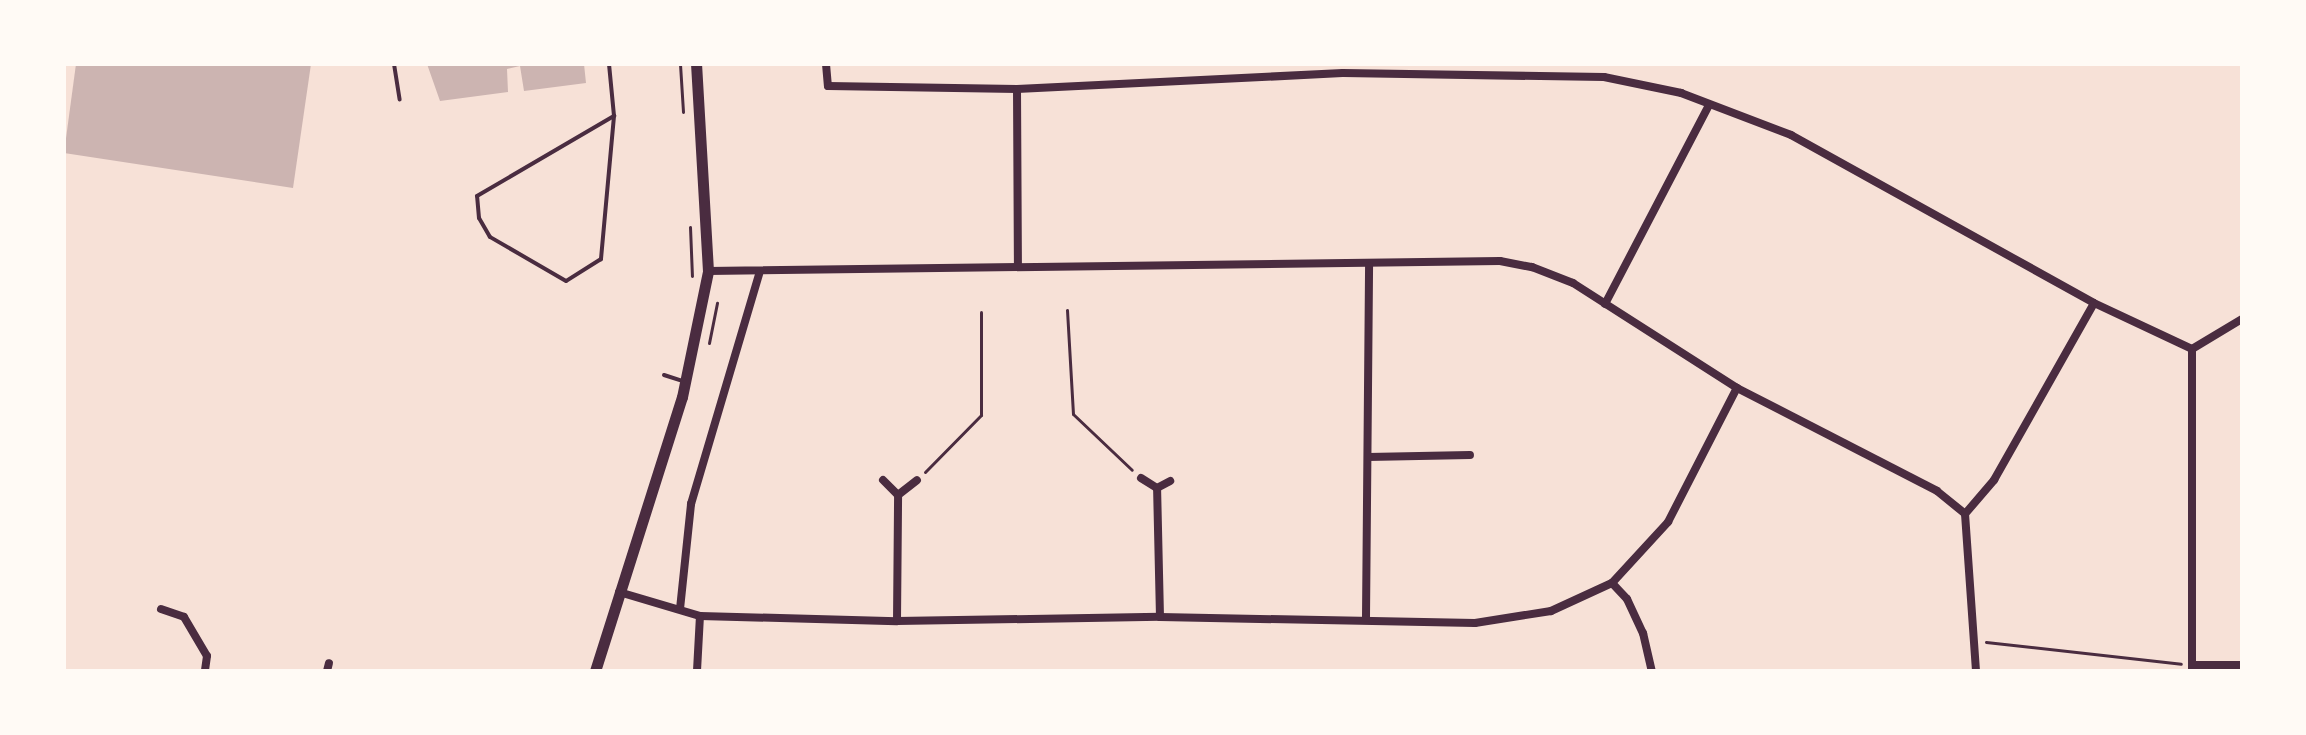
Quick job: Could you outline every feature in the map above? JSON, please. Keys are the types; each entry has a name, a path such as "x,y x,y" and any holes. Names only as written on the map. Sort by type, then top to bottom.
{"main road":[{"path":"595,671 685,382 708,271 696,64"}],"street":[{"path":"826,64 828,86 1017,89 1343,73 1496,72 1604,77 1709,105 1791,135 2094,303 2192,349"},
{"path":"1017,89 1018,265"},
{"path":"1605,304 1709,105"},
{"path":"708,271 759,274 822,266 1369,266 1500,261 1573,283 1737,388 1937,491 1965,514"},
{"path":"1366,618 1369,266"},
{"path":"680,609 691,504 759,274"},
{"path":"1976,671 1965,514 1994,480 2094,303"},
{"path":"2192,349 2242,319"},
{"path":"2192,349 2192,668 2242,665"},
{"path":"619,592 700,616 897,621 1160,617 1366,618 1475,623 1551,611 1612,583 1668,522 1737,388"},
{"path":"1368,457 1470,455"},
{"path":"1141,478 1157,488"},
{"path":"883,480 898,495 897,621"},
{"path":"898,495 917,480"},
{"path":"1157,488 1170,481"},
{"path":"1157,488 1160,617"},
{"path":"1612,583 1627,599 1643,633 1652,671"},
{"path":"161,609 184,617 207,656 205,671"},
{"path":"697,671 700,616"}],"lane":[{"path":"394,64 400,100"},
{"path":"609,64 614,116 601,259 566,281 490,237 479,218 477,196 614,116"},
{"path":"664,375 685,382"}],"path":[{"path":"680,64 684,123"},
{"path":"689,211 692,288"},
{"path":"1067,310 1073,414 1141,478"},
{"path":"917,480 981,415 981,312"},
{"path":"1975,640 2049,652 2192,668"}],"building":[{"path":"76,64 311,64 293,188 64,153"},
{"path":"427,64 584,64 586,83 524,91 520,66 507,69 508,92 440,101"}]}
